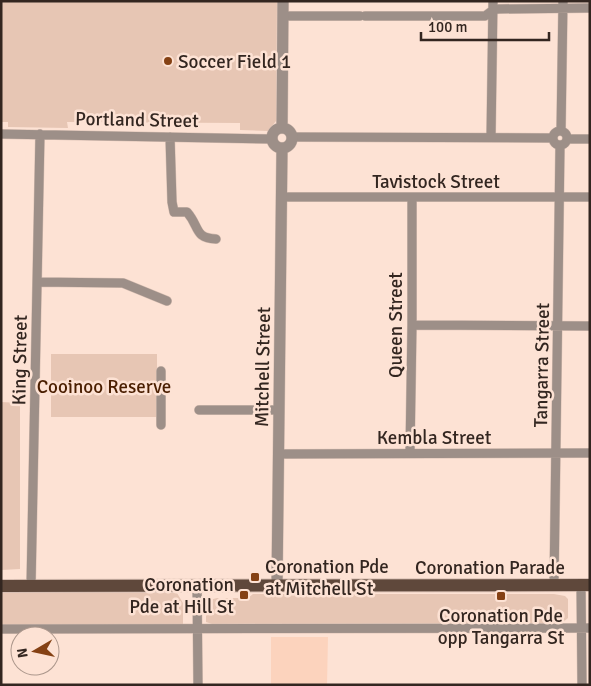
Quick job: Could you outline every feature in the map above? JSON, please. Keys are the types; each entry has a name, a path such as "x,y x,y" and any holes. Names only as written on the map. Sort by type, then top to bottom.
{"main road":[{"name":"Coronation Parade","path":"1,586 586,585"}],"street":[{"path":"282,128 283,1"},
{"path":"493,6 563,5 590,8"},
{"path":"561,131 563,5"},
{"path":"283,16 485,16 493,6"},
{"path":"492,138 493,6"},
{"path":"282,128 290,132 292,137 290,144 282,149 276,147 272,139 274,131 282,128"},
{"path":"561,131 554,134 555,144 560,146 565,144 568,139"},
{"path":"561,131 566,134 568,139"},
{"name":"Portland Street","path":"1,134 272,139"},
{"name":"King Street","path":"31,586 40,134"},
{"path":"170,136 174,212 187,212 196,222 200,236 205,239 216,239"},
{"path":"292,137 553,138"},
{"path":"568,139 590,139"},
{"name":"Tangarra Street","path":"554,585 560,146"},
{"name":"Mitchell Street","path":"277,585 282,149"},
{"name":"Tavistock Street","path":"282,197 590,198"},
{"name":"Queen Street","path":"410,452 412,197"},
{"path":"37,282 123,283 167,301"},
{"path":"412,325 590,326"},
{"path":"161,371 161,425"},
{"path":"199,410 279,410"},
{"name":"Kembla Street","path":"278,454 410,452 590,453"},
{"path":"197,585 198,685"},
{"path":"582,685 586,628 586,585"},
{"path":"1,628 586,628"}],"shaded area":[{"path":"271,637 328,637 327,685 271,685"}],"green space":[{"path":"1,1 277,1 276,121 268,131 240,130 240,123 67,122 68,128 8,127 8,122 1,122"},
{"name":"Cooinoo Reserve","path":"51,354 157,354 157,417 51,417"},
{"path":"1,402 20,403 20,569 1,570"},
{"path":"1,591 177,593 183,603 183,624 1,624"},
{"path":"253,594 554,594 565,596 568,599 568,618 562,623 212,624 206,622 206,601 217,598 248,598"}],"place":[{"name":"Soccer Field 1","path":"168,61"},
{"name":"Coronation Pde at Mitchell St","path":"255,577"},
{"name":"Coronation Pde at Hill St","path":"244,595"},
{"name":"Coronation Pde opp Tangarra St","path":"501,596"}]}
